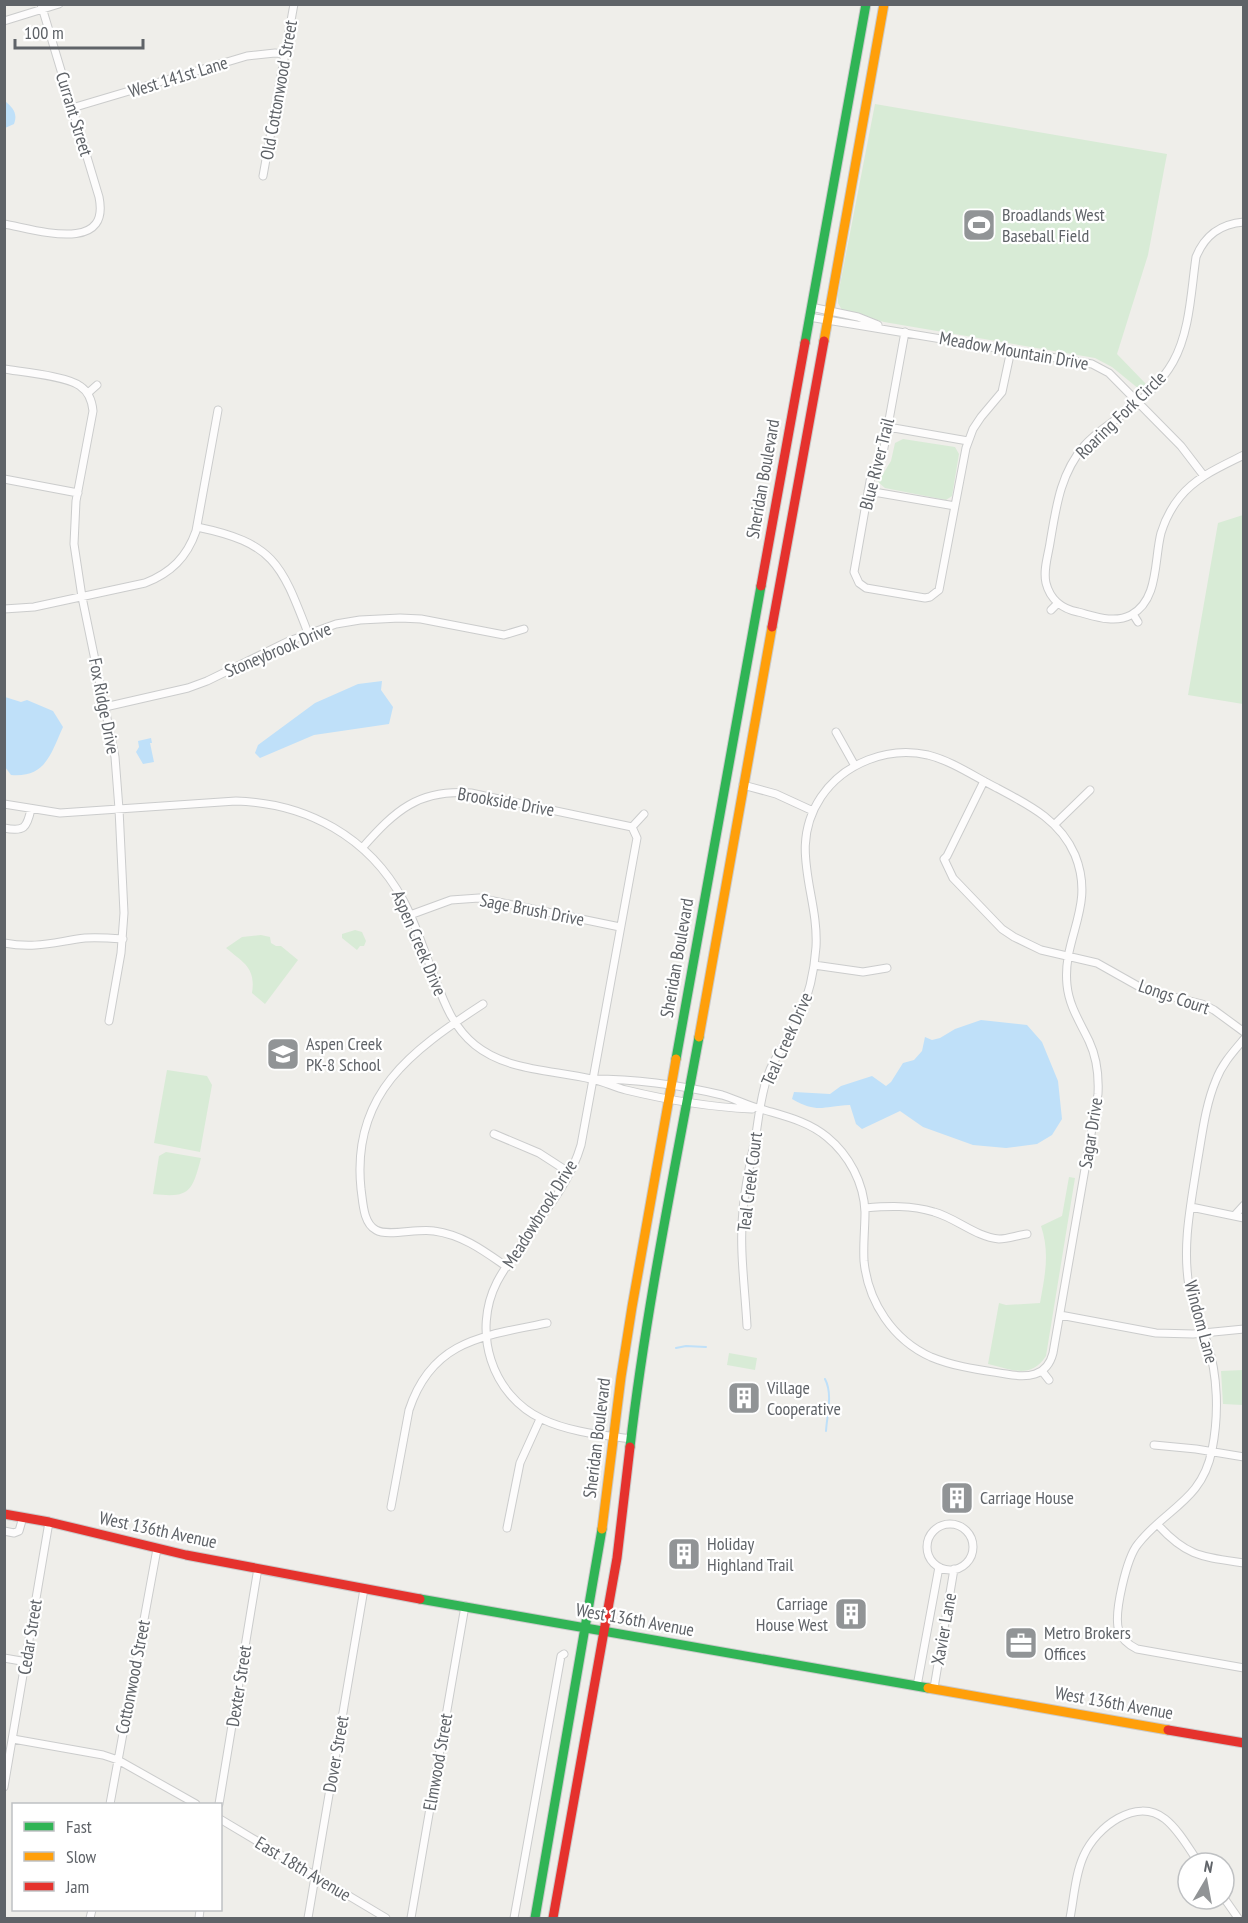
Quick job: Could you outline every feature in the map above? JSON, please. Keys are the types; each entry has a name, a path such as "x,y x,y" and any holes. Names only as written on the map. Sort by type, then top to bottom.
{"main road":[{"name":"Sheridan Boulevard","path":"535,1918 603,1525 630,1319 866,4"},
{"name":"Sheridan Boulevard","path":"553,1918 621,1532 638,1380 884,4"},
{"name":"West 136th Avenue","path":"4,1514 50,1522 157,1549 364,1589 1244,1743"}],"street":[{"path":"4,21 42,7 59,4"},
{"name":"Old Cottonwood Street","path":"263,176 294,4"},
{"name":"Currant Street","path":"4,224 75,235 84,233 96,223 101,210 42,7"},
{"name":"West 141st Lane","path":"72,108 247,56 285,54"},
{"name":"Roaring Fork Circle","path":"1058,603 1049,590 1045,572 1061,487 1073,462 1085,445 1138,402 1162,377 1179,352 1185,329 1196,257 1215,227 1244,222"},
{"name":"Meadow Mountain Drive","path":"810,312 1101,368 1109,373 1180,446 1204,476"},
{"name":"Blue River Trail","path":"905,332 884,453 873,472 868,491 854,572 859,588 925,598 942,593 955,506 968,441 981,417 1002,392 1011,350"},
{"path":"4,369 75,382 88,393 97,385"},
{"name":"Fox Ridge Drive","path":"88,393 93,411 78,493 74,544 82,597 115,757 124,885 123,939 109,1021"},
{"path":"4,609 34,607 145,583 172,568 192,543 197,527 218,410"},
{"path":"888,427 968,441"},
{"path":"1051,610 1058,603 1074,612 1118,619 1133,614 1141,608 1150,591 1161,535 1171,510 1188,489 1204,476 1244,455"},
{"path":"4,479 78,493"},
{"path":"868,491 955,506"},
{"path":"197,527 243,539 265,553 282,572 290,586 308,633"},
{"path":"1133,614 1138,622"},
{"name":"Stoneybrook Drive","path":"105,707 188,688 308,633 336,624 380,618 421,620 504,634 524,628"},
{"path":"836,732 855,766"},
{"name":"Teal Creek Drive","path":"760,1109 768,1072 799,1017 814,965 816,923 804,852 805,838 813,811 829,787 855,766 888,754 914,753 945,761 984,781"},
{"path":"984,781 1033,807 1055,824 1075,856 1082,886 1080,915 1068,956 1041,950 1002,929 953,878 944,859 948,856 984,781"},
{"path":"743,785 776,794 813,811"},
{"path":"1055,824 1090,790"},
{"name":"Brookside Drive","path":"363,847 387,820 411,803 433,795 457,792 493,797 632,827"},
{"name":"Aspen Creek Drive","path":"4,804 60,813 236,801 275,804 315,816 363,847 394,884 410,915 447,1010 454,1022 476,1046 514,1065 592,1079 669,1099 727,1108 760,1109"},
{"path":"4,828 16,831 22,829 28,821 31,809"},
{"path":"632,827 644,814"},
{"name":"Meadowbrook Drive","path":"631,1439 554,1425 540,1419 516,1401 500,1380 489,1354 486,1336 487,1314 492,1292 570,1173 581,1145 637,838 632,827"},
{"name":"Sage Brush Drive","path":"410,915 451,900 479,898 620,927"},
{"path":"4,943 34,946 97,937 123,939"},
{"name":"Longs Court","path":"1068,956 1103,966 1144,990 1202,1004 1244,1032"},
{"name":"Sagar Drive","path":"1060,1315 1098,1094 1094,1053 1070,1001 1066,978 1068,956"},
{"path":"814,965 864,972 886,968"},
{"path":"483,1004 454,1022 421,1048 388,1082 371,1110 361,1145 359,1164 363,1206 366,1219 373,1229 380,1232 432,1230 459,1237 507,1267"},
{"name":"Windom Lane","path":"1244,1039 1224,1064 1211,1092 1203,1128 1186,1246 1194,1306 1215,1380 1216,1409 1212,1452 1192,1492 1137,1545 1127,1565 1117,1625 1124,1640 1137,1649 1244,1668"},
{"name":"Aspen Creek Drive","path":"592,1079 644,1080 724,1096 811,1126 834,1143 848,1159 856,1174 865,1208 864,1259 868,1283 877,1306 897,1333 920,1351 953,1364 1020,1377 1028,1377 1042,1371"},
{"name":"Teal Creek Court","path":"747,1326 743,1211 760,1109"},
{"path":"494,1134 539,1153 570,1173"},
{"path":"1234,1216 1244,1205"},
{"path":"865,1208 893,1206 916,1208 950,1218 984,1235 999,1239 1027,1234"},
{"path":"1191,1207 1244,1218"},
{"path":"1049,1380 1042,1371 1052,1359 1060,1315 1156,1333 1203,1333 1244,1329"},
{"path":"391,1507 409,1410 420,1383 429,1370 451,1350 464,1343 547,1323"},
{"path":"507,1528 520,1463 540,1419"},
{"path":"1154,1446 1244,1457"},
{"path":"4,1531 14,1533 19,1531 23,1517"},
{"name":"Cedar Street","path":"4,1787 50,1522"},
{"path":"942,1525 957,1525 972,1539 972,1551 966,1563 954,1569 939,1567 933,1563 926,1549 930,1534 942,1525"},
{"path":"1158,1525 1171,1540 1191,1553 1244,1563"},
{"name":"Cottonwood Street","path":"110,1803 157,1549"},
{"name":"Xavier Lane","path":"917,1686 939,1567"},
{"name":"Dexter Street","path":"219,1803 258,1568"},
{"name":"Xavier Lane","path":"934,1688 954,1569"},
{"name":"Dover Street","path":"308,1918 364,1589"},
{"name":"Elmwood Street","path":"411,1918 465,1606"},
{"path":"514,1918 561,1656 564,1654"},
{"path":"4,1658 27,1662"},
{"path":"13,1739 103,1755 118,1760 194,1803"},
{"path":"1070,1918 1083,1856 1097,1835 1124,1815 1142,1810 1159,1814 1173,1827 1190,1851"},
{"name":"East 18th Avenue","path":"222,1820 387,1918"}],"green space":[{"path":"875,104 1167,154 1148,255 1117,354 1146,384 1139,389 1112,367 1095,358 884,322 842,310 838,303 838,295"},
{"path":"903,439 955,447 959,454 952,496 946,500 885,488 878,482 891,461 895,443"},
{"path":"1244,515 1243,704 1188,695 1218,523"},
{"path":"355,930 362,932 366,941 364,946 360,946 357,950 342,938 342,934"},
{"path":"261,935 270,937 271,943 281,946 298,960 265,1004 252,993 252,978 247,967 226,948 242,937"},
{"path":"167,1070 207,1076 212,1085 200,1152 154,1143"},
{"path":"166,1152 201,1158 195,1179 187,1191 182,1194 153,1194 159,1156"},
{"path":"1069,1177 1075,1178 1046,1356 1033,1368 1020,1371 988,1364 999,1303 1006,1305 1040,1303 1046,1255 1041,1226 1062,1216"},
{"path":"729,1353 757,1358 755,1370 727,1365"},
{"path":"1243,1370 1243,1405 1223,1404 1221,1371"}],"water":[{"path":"5,101 12,108 15,117 14,124 5,128"},
{"path":"382,681 381,690 393,707 389,724 314,735 260,758 255,753 258,745 315,703 358,684"},
{"path":"5,697 21,702 27,700 53,711 63,727 46,762 40,768 23,775 11,775 5,767"},
{"path":"151,738 154,762 143,764 136,752 139,747 138,741"},
{"path":"981,1020 1027,1025 1042,1042 1058,1081 1062,1119 1052,1135 1037,1144 1006,1148 973,1145 923,1127 900,1111 862,1129 856,1124 850,1105 815,1108 792,1099 794,1092 830,1094 841,1086 872,1076 886,1086 903,1063 914,1060 922,1051 925,1037 932,1040 940,1038 955,1029"}],"waterway":[{"path":"676,1348 706,1347"},
{"path":"825,1379 829,1398 826,1431"}],"traffic: fast":[{"path":"805,343 866,4"},
{"path":"676,1059 761,586"},
{"path":"630,1447 652,1292 699,1037"},
{"path":"535,1918 602,1529"},
{"path":"420,1599 928,1688"}],"traffic: slow":[{"path":"824,341 884,4"},
{"path":"699,1037 772,627"},
{"path":"602,1529 632,1307 676,1059"},
{"path":"928,1688 1168,1730"}],"traffic: jam":[{"path":"772,627 824,341"},
{"path":"761,586 805,343"},
{"path":"553,1918 617,1558 630,1447"},
{"path":"4,1514 49,1522 186,1555 420,1599"},
{"path":"1168,1730 1244,1743"}],"place":[{"name":"Broadlands West Baseball Field","path":"979,225"},
{"name":"Aspen Creek PK-8 School","path":"283,1054"},
{"name":"Village Cooperative","path":"744,1398"},
{"name":"Carriage House","path":"957,1498"},
{"name":"Holiday Highland Trail","path":"684,1554"},
{"name":"Carriage House West","path":"851,1614"},
{"name":"Metro Brokers Offices","path":"1021,1643"}]}
